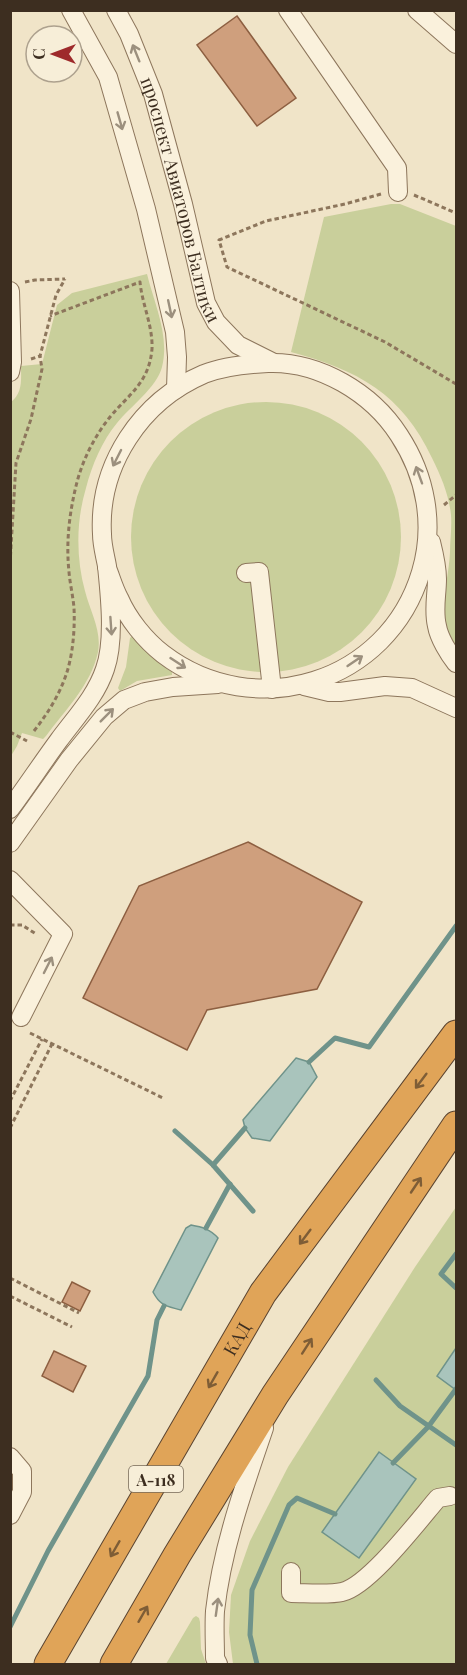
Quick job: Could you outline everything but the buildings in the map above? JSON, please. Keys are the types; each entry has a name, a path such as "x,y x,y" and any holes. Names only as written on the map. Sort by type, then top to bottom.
{"highway":[{"name":"КАД","path":"48,1665 263,1293 456,1034"},
{"path":"114,1665 177,1555 275,1395 456,1125"}],"street":[{"name":"проспект Авиаторов Балтики","path":"71,10 108,77 146,208 175,332 176,388"},
{"name":"проспект Авиаторов Балтики","path":"116,10 129,34 153,94 206,303 216,322 238,345 273,363"},
{"path":"288,10 397,168 398,192"},
{"path":"417,10 456,44"},
{"path":"10,372 15,287"},
{"path":"10,809 96,690 106,668 112,642 107,568 102,534 104,500 112,467 128,436 150,410 176,388 206,373 239,364 273,363 307,368 339,380 368,399 392,423 410,452 423,483 428,517 425,559 417,584 406,608 391,630 351,665 327,677 302,685 272,689 222,684 173,687 145,692 124,700 104,717 69,760 10,843"},
{"path":"428,533 435,556 437,627 456,663"},
{"path":"107,568 119,600 138,628 154,645 162,653 190,671 222,684"},
{"path":"246,573 259,572 272,689"},
{"path":"302,685 329,692 385,686 412,688 456,708"},
{"path":"10,880 63,934 23,1023"},
{"path":"218,1665 215,1658 215,1612 225,1559 239,1502 275,1395"},
{"path":"10,1457 22,1471 22,1492 10,1515"},
{"path":"291,1572 291,1593 343,1592 361,1582 381,1564 438,1498 454,1493"}],"path":[{"path":"456,213 406,192 383,193 345,204 266,221 219,240 227,267 385,342 456,384"},
{"path":"10,564 16,463 31,419 42,369 40,356 50,316 56,295 65,279 35,280 15,287"},
{"path":"50,316 140,282"},
{"path":"30,360 40,356"},
{"path":"10,732 27,741"},
{"path":"10,925 22,925 56,949"},
{"path":"23,1023 42,1039 163,1098"},
{"path":"10,1101 42,1039"},
{"path":"10,1128 52,1044"},
{"path":"10,1278 79,1313"},
{"path":"10,1296 72,1327"}],"green space":[{"path":"400,204 456,226 456,650 448,633 444,613 450,552 450,508 441,479 420,436 392,401 375,388 337,367 291,352 324,217"},
{"path":"147,274 163,332 162,367 155,382 117,423 102,445 88,479 80,513 78,540 80,566 99,644 95,664 69,707 46,736 43,739 22,733 11,756 10,403 19,391 21,366 42,364 57,305 72,293"},
{"path":"279,402 318,412 352,432 362,441 371,451 391,485 399,511 401,537 399,563 391,589 371,623 362,633 352,642 318,662 279,672 253,672 214,662 202,656 180,642 161,623 141,589 133,563 131,524 141,485 147,473 161,451 180,432 214,412 240,404"},
{"path":"133,635 158,662 172,672 172,675 137,681 120,691 118,688 126,667 130,638"},
{"path":"456,1207 456,1664 233,1664 229,1632 231,1595 250,1541 288,1467 415,1267"},
{"path":"196,1616 200,1622 201,1649 206,1664 166,1664 193,1618"}],"water":[{"path":"296,1058 309,1062 317,1077 270,1141 252,1138 243,1120"},
{"path":"191,1225 206,1229 218,1238 181,1310 168,1307 153,1292 186,1228"},
{"path":"456,1348 456,1390 437,1376"},
{"path":"379,1452 416,1479 359,1558 322,1532"}],"waterway":[{"path":"309,1062 335,1038 369,1047 456,926"},
{"path":"213,1165 245,1128"},
{"path":"175,1131 213,1165 253,1211"},
{"path":"206,1228 230,1184"},
{"path":"456,1254 441,1274 456,1288"},
{"path":"10,1627 48,1551 148,1376 157,1320 164,1306"},
{"path":"376,1380 400,1406 456,1445"},
{"path":"393,1463 428,1427 456,1389"},
{"path":"257,1664 250,1635 252,1590 289,1505 297,1498 335,1514"}]}
